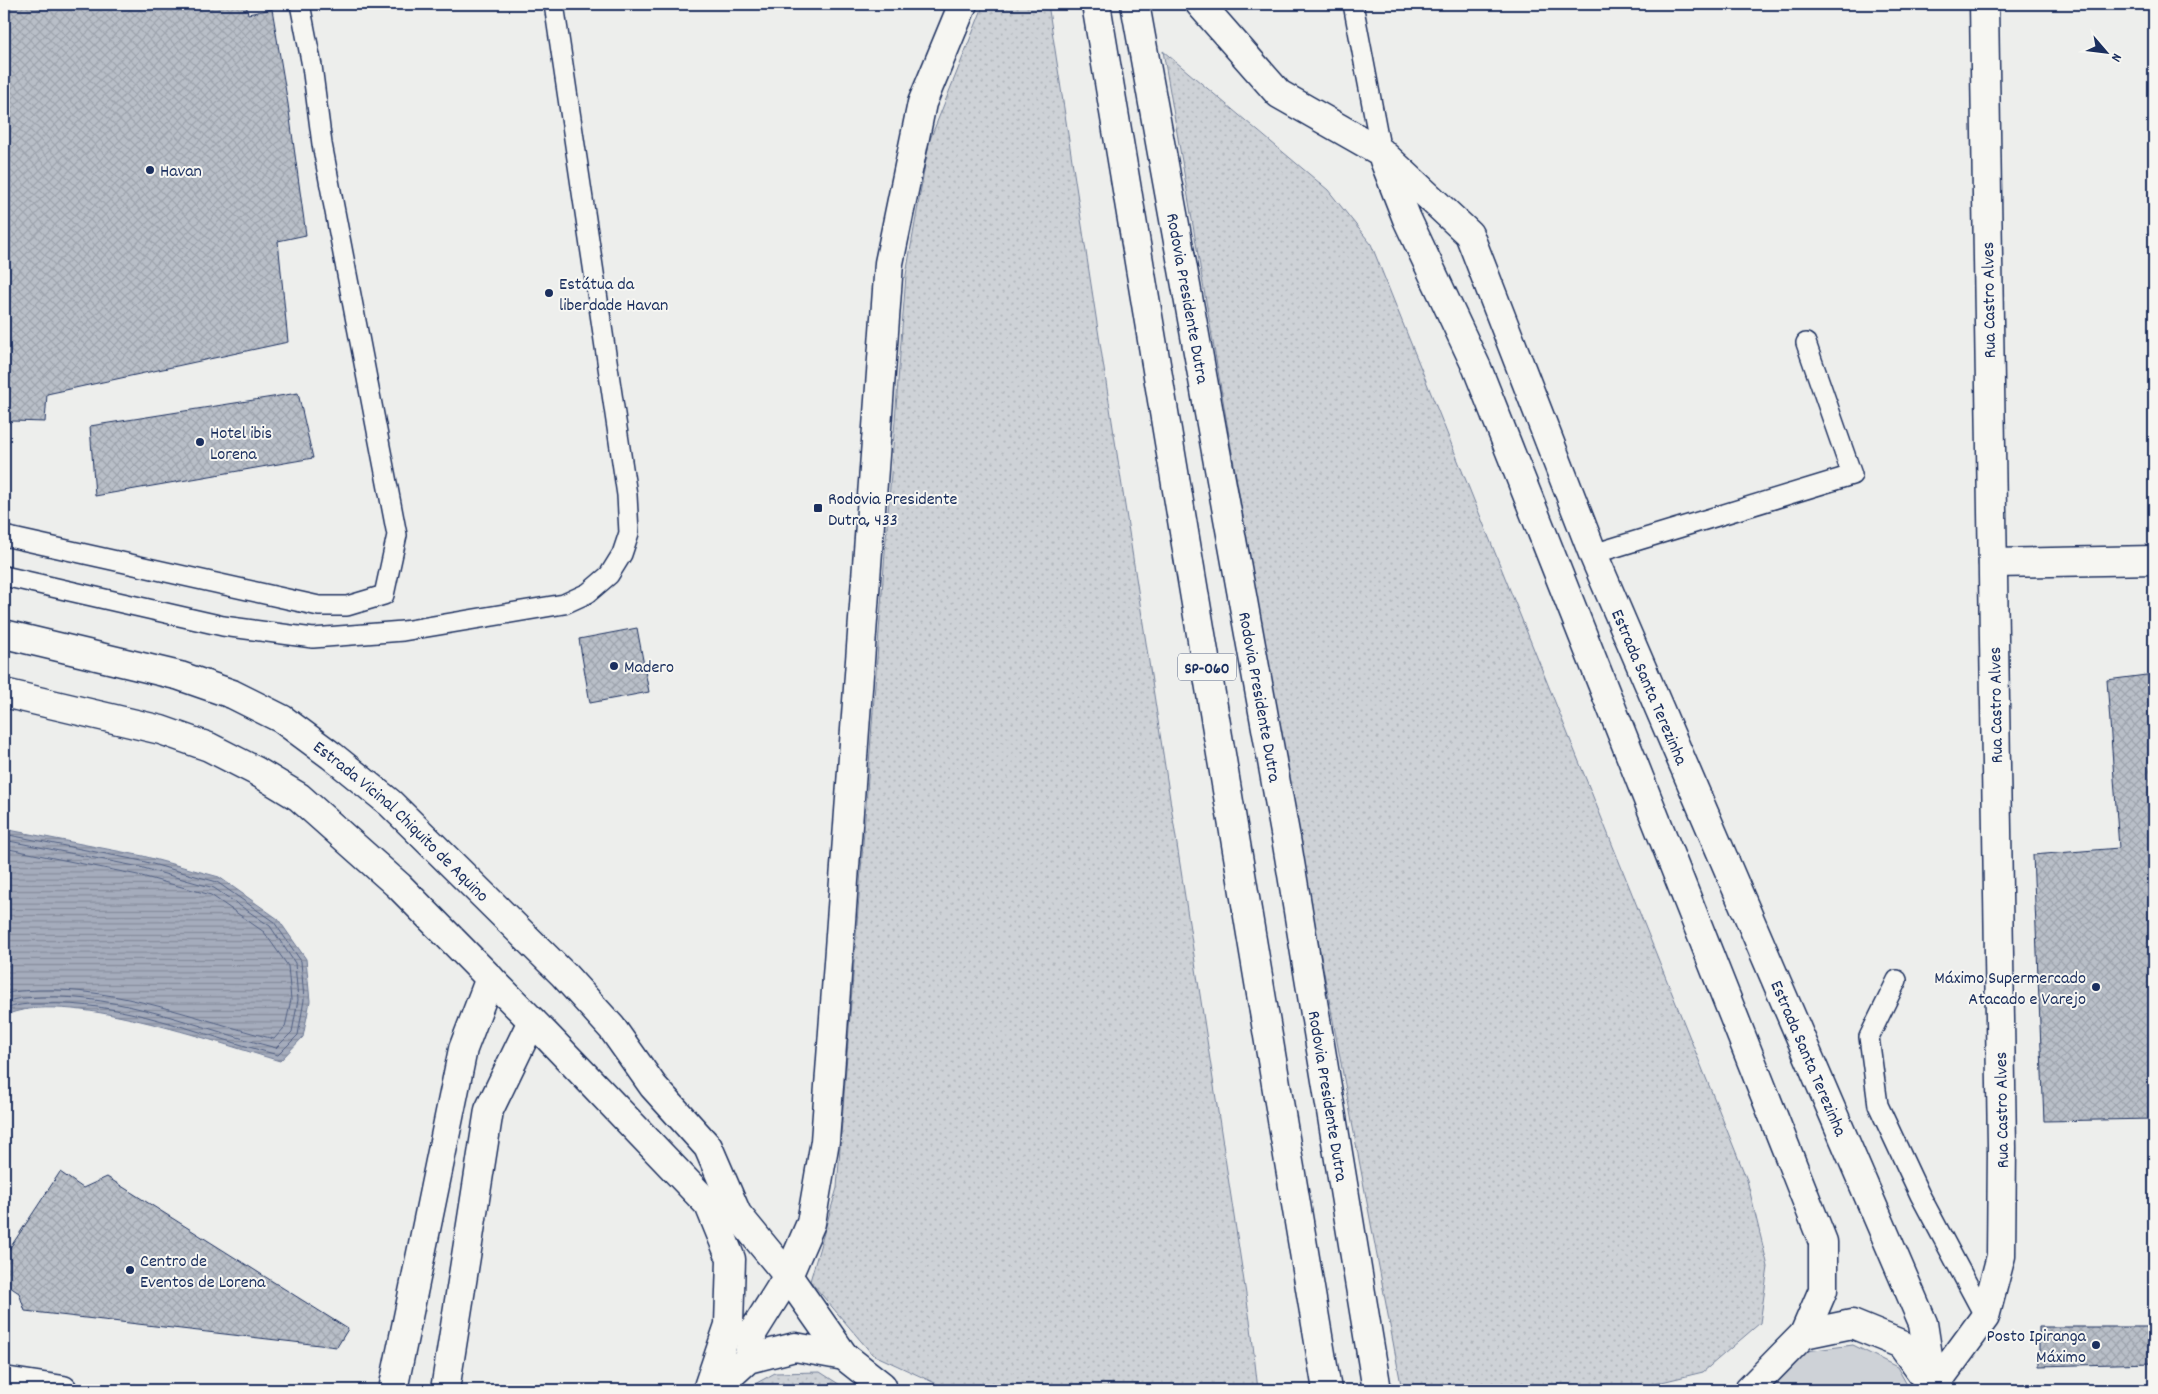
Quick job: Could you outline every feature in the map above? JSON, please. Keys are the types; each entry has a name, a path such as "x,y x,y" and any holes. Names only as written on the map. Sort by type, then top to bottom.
{"main road":[{"path":"748,1359 753,1332 788,1276 811,1223 825,1141 889,263 922,103 962,4"},
{"name":"SP-060","path":"1096,4 1327,1390"},
{"name":"Rodovia Presidente Dutra","path":"1135,4 1287,844 1377,1390"},
{"name":"Estrada Santa Terezinha","path":"1200,4 1280,94 1381,152 1469,234 1593,554 1923,1323 1937,1389"},
{"name":"Rua Castro Alves","path":"1937,1389 1985,1318 2001,1256 2002,1147 1984,4"},
{"path":"1381,152 1408,219 1477,368 1823,1242 1824,1290 1804,1334 1748,1390"},
{"path":"1993,563 2154,560"},
{"name":"Estrada Vicinal Chiquito de Aquino","path":"4,634 180,676 232,694 282,719 390,803 564,975 612,1028 653,1086 708,1147 737,1214 788,1276 844,1356"},
{"path":"4,693 160,730 209,748 256,771 299,797 399,886 709,1205 731,1259 729,1325 707,1390"},
{"path":"394,1390 463,1049 490,978"},
{"path":"445,1390 488,1110 532,1021"},
{"path":"1804,1334 1852,1324 1901,1344 1937,1389"},
{"path":"714,1390 748,1359 795,1347 844,1356 887,1389"},
{"path":"4,1381 63,1390"}],"lane":[{"path":"4,536 319,606 347,606 384,595 396,535 322,144 312,66 300,4"},
{"path":"4,576 223,626 313,638 403,631 564,604 588,592 609,575 622,554 628,533 627,495 554,4"},
{"path":"1354,4 1381,152"},
{"path":"1593,554 1852,474 1806,343"},
{"path":"1897,980 1869,1037 1878,1105 1920,1195 1985,1318"}],"shaded area":[{"path":"984,4 1048,4 1251,1327 1258,1390 948,1389 872,1354 810,1281 837,1188 906,275 929,142"},
{"path":"1163,51 1328,190 1371,244 1747,1180 1768,1267 1760,1323 1703,1372 1641,1387 1548,1390 1402,1390 1290,790"},
{"path":"1853,1345 1897,1367 1910,1390 1769,1390 1807,1351"},
{"path":"820,1372 848,1390 744,1390 775,1373"}],"water":[{"path":"4,829 143,856 219,877 278,919 306,959 310,1001 303,1037 280,1061 180,1031 100,1013 63,1008 30,1009 4,1016"}],"building":[{"name":"Havan","path":"4,4 246,4 248,14 272,9 288,104 306,235 278,241 288,342 47,394 45,422 13,421 4,424"},
{"name":"Hotel ibis Lorena","path":"298,393 313,458 95,496 90,426"},
{"name":"Madero","path":"637,628 649,692 590,703 579,639"},
{"name":"Máximo Supermercado Atacado e Varejo","path":"2154,674 2154,1119 2044,1121 2033,855 2119,848 2107,680"},
{"name":"Centro de Eventos de Lorena","path":"60,1172 83,1188 107,1177 348,1329 337,1347 25,1311 19,1293 4,1283 4,1257"},
{"name":"Posto Ipiranga Máximo","path":"2039,1327 2154,1327 2154,1363 2039,1366"}],"place":[{"name":"Havan","path":"150,170"},
{"name":"Estátua da liberdade Havan","path":"549,293"},
{"name":"Hotel ibis Lorena","path":"200,442"},
{"name":"Rodovia Presidente Dutra, 433","path":"818,508"},
{"name":"Madero","path":"614,666"},
{"name":"Máximo Supermercado Atacado e Varejo","path":"2096,987"},
{"name":"Centro de Eventos de Lorena","path":"130,1270"},
{"name":"Posto Ipiranga Máximo","path":"2096,1345"}]}
